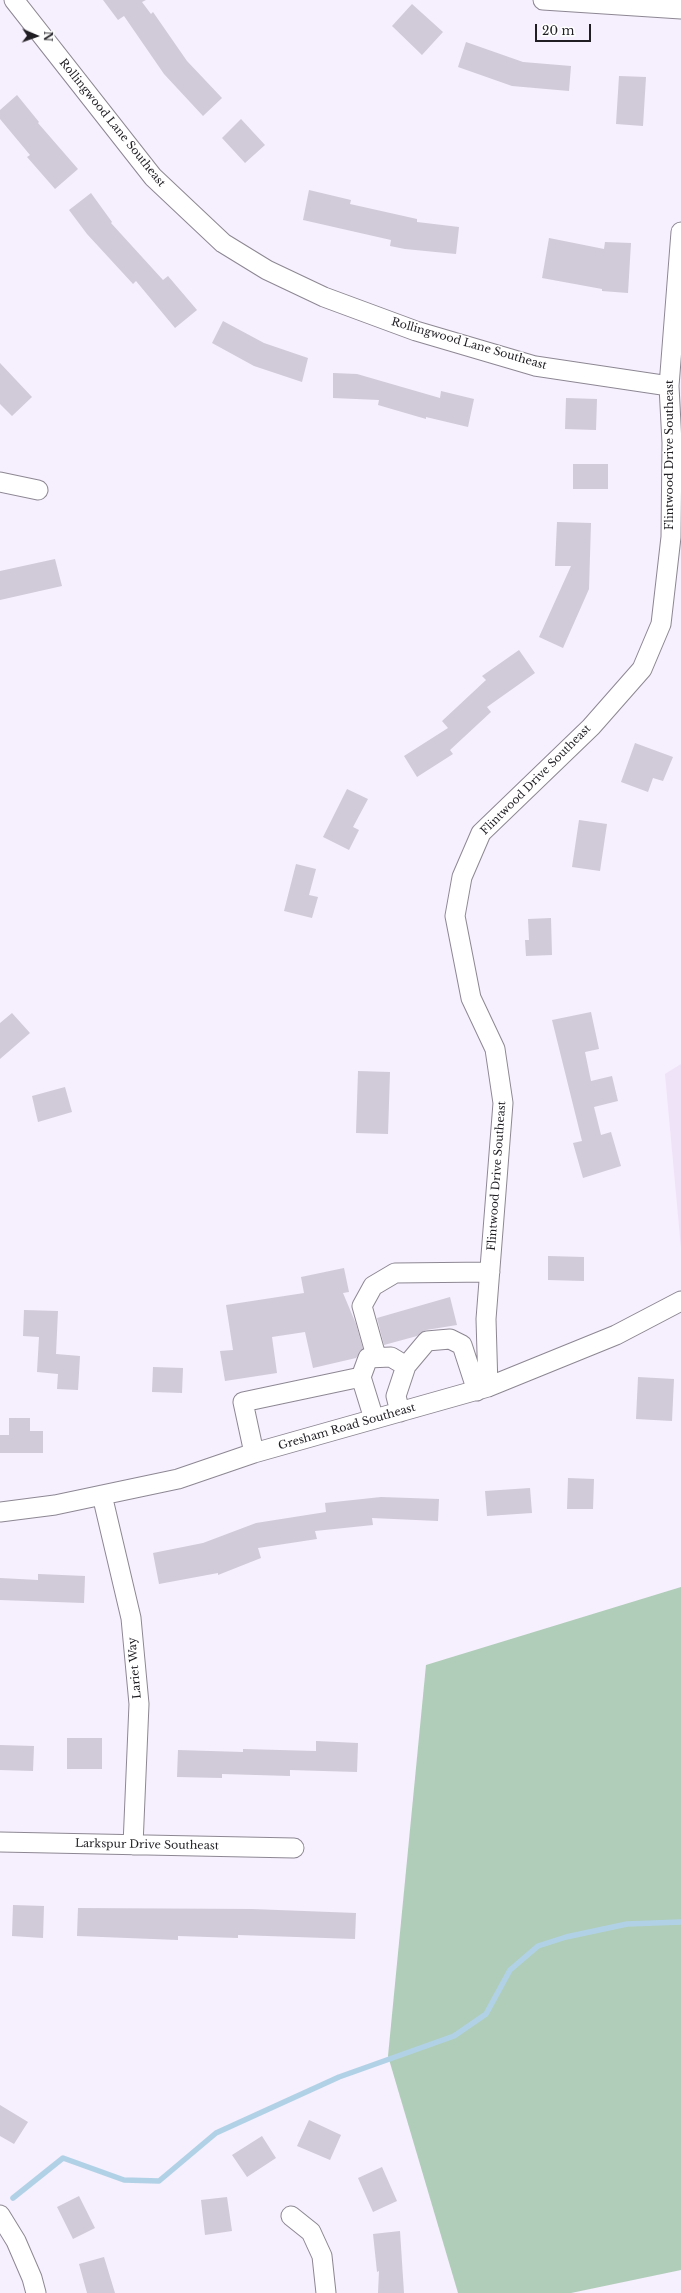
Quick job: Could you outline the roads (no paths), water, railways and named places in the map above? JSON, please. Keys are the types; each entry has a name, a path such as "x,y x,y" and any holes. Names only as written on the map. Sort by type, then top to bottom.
{"street":[{"name":"Rollingwood Lane Southeast","path":"14,0 153,177 223,243 268,270 324,297 416,331 528,364 669,386"},
{"path":"543,0 681,9"},
{"name":"Flintwood Drive Southeast","path":"482,1389 503,1103 494,1049 470,998 455,916 462,877 481,833 591,727 642,669 661,624 671,537 672,443 669,386 681,232"},
{"path":"0,482 38,490"},
{"path":"376,1356 362,1306 373,1286 395,1273 490,1272"},
{"name":"Gresham Road Southeast","path":"0,1512 55,1505 178,1479 254,1453 482,1389 616,1335 681,1301"},
{"path":"400,1412 396,1396 406,1366 427,1341 450,1339 462,1345 482,1389"},
{"path":"374,1419 361,1376 368,1358 376,1356 391,1357 406,1366"},
{"path":"254,1453 243,1402 361,1376"},
{"name":"Lariet Way","path":"102,1495 131,1618 138,1704 133,1845"},
{"name":"Larkspur Drive Southeast","path":"0,1842 294,1848"},
{"path":"0,2215 16,2241 32,2278 36,2293"},
{"path":"291,2216 311,2232 322,2256 326,2293"}],"waterway":[{"path":"13,2198 63,2158 124,2180 159,2181 216,2133 339,2077 454,2036 486,2014 510,1970 538,1946 566,1937 627,1924 681,1922"}]}
